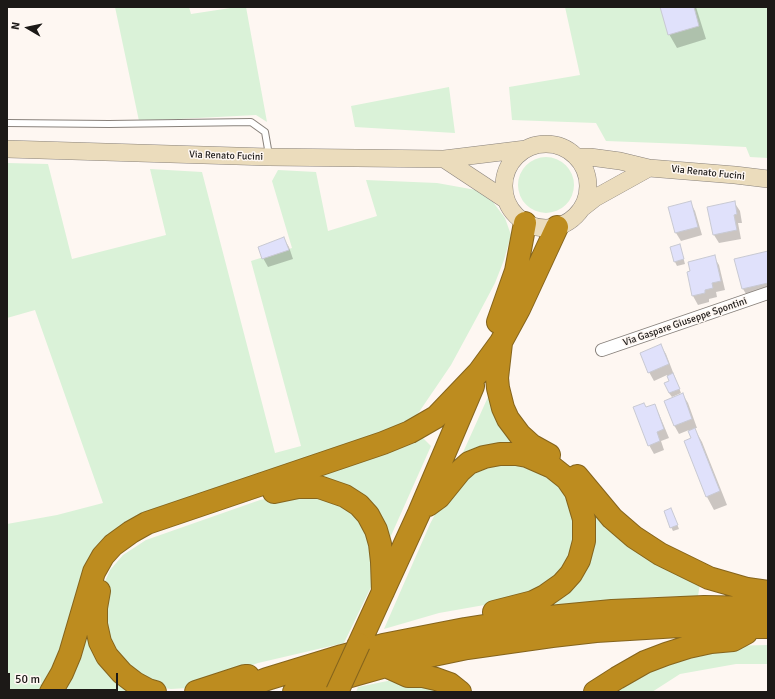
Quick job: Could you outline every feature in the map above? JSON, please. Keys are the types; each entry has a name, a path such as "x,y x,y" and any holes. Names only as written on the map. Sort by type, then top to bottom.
{"highway":[{"path":"337,692 419,513 479,372 516,271 525,223"},
{"path":"51,692 62,673 70,654 94,572 103,556 113,545 147,523 354,454 410,432 436,417 479,372 501,342 519,309 554,237 557,227"},
{"path":"501,342 497,378 500,399 508,419 525,441 570,469 612,518 660,554 709,578 747,589 768,592"},
{"path":"419,513 439,497 450,481 469,464 484,457 500,454 527,456 552,467 567,479 576,492 584,519 584,541 579,560 571,574 562,584 545,596 533,602 479,616 465,629"},
{"path":"155,692 135,683 122,674 107,656 100,642 96,624 96,608 104,576 113,562 123,552 136,542 151,534 275,491 298,487 319,487 345,496 358,505 368,515 376,530 380,544 383,592"},
{"path":"233,692 267,679 383,645 465,629 528,619 612,611 704,607 765,620"},
{"path":"294,692 386,666 467,648 596,631 765,620"},
{"path":"595,692 645,662 688,647 711,642 733,640 765,620"},
{"path":"386,666 408,676 423,676 436,679 450,684 460,692"},
{"path":"196,692 245,676 267,679"}],"street":[{"path":"580,210 586,197 588,182 584,169 576,157 565,149 552,144 539,144 526,149 509,165 505,176 504,188 506,200 510,209 525,223 535,227 546,228 557,227 570,220 595,198 648,168"},
{"name":"Via Renato Fucini","path":"7,149 269,157 444,159 526,149"},
{"name":"Via Renato Fucini","path":"576,157 590,157 620,161 648,168 768,179"},
{"path":"444,159 506,200"},
{"name":"Via Gaspare Giuseppe Spontini","path":"602,350 768,293"}],"lane":[{"path":"7,123 117,124 251,122 265,132 269,157"}],"green space":[{"path":"115,7 189,7 191,14 246,7 267,122 256,115 139,121"},
{"path":"565,7 768,7 768,158 750,157 746,147 606,141 596,123 512,120 509,87 580,75"},
{"path":"449,87 455,133 355,127 351,106"},
{"path":"546,157 557,159 566,165 572,174 574,185 572,196 566,205 557,211 546,213 535,211 526,205 520,196 518,185 520,174 526,165 535,159"},
{"path":"7,163 48,164 72,259 166,235 150,169 202,172 275,453 301,446 251,261 292,248 272,181 278,170 316,172 328,231 377,216 366,180 437,183 476,190 493,202 505,218 511,235 504,260 495,283 451,365 417,415 392,432 128,525 69,636 42,692 7,692 7,524 57,515 103,503 35,310 7,318"},
{"path":"488,397 504,433 515,445 460,459"},
{"path":"421,436 431,446 386,547 384,540 312,479 339,467 392,451"},
{"path":"482,463 530,463 566,490 575,510 577,538 567,564 543,588 507,601 439,613 384,629 430,524 447,491"},
{"path":"290,494 327,495 358,516 372,544 371,587 344,643 258,663 188,688 171,689 157,687 112,656 99,606 102,588 110,570 123,555 146,540 260,500"},
{"path":"588,506 700,584 698,596 648,597 542,606 560,592"},
{"path":"88,631 93,653 102,668 136,692 57,692"},
{"path":"768,645 768,664 736,664 680,674 652,692 603,692 628,677 726,646"},
{"path":"402,678 450,692 356,692 358,687"}],"building":[{"path":"660,7 694,7 699,26 668,35"},
{"path":"691,201 698,227 675,233 668,207"},
{"path":"735,201 737,214 734,215 737,230 713,235 707,207"},
{"path":"284,237 289,250 262,259 258,247"},
{"path":"680,244 684,259 674,262 670,247"},
{"path":"768,251 768,283 742,289 734,259"},
{"path":"715,255 721,281 712,283 713,288 705,290 705,293 692,296 687,272 690,271 688,262"},
{"path":"661,344 669,364 648,373 640,353"},
{"path":"673,373 680,389 669,393 664,383 669,381 667,376"},
{"path":"683,393 692,419 674,426 664,401"},
{"path":"644,403 646,407 655,404 664,429 657,432 660,441 648,446 633,407"},
{"path":"695,428 720,491 706,497 684,441 691,438 688,431"},
{"path":"671,508 678,525 670,528 664,511"}]}
